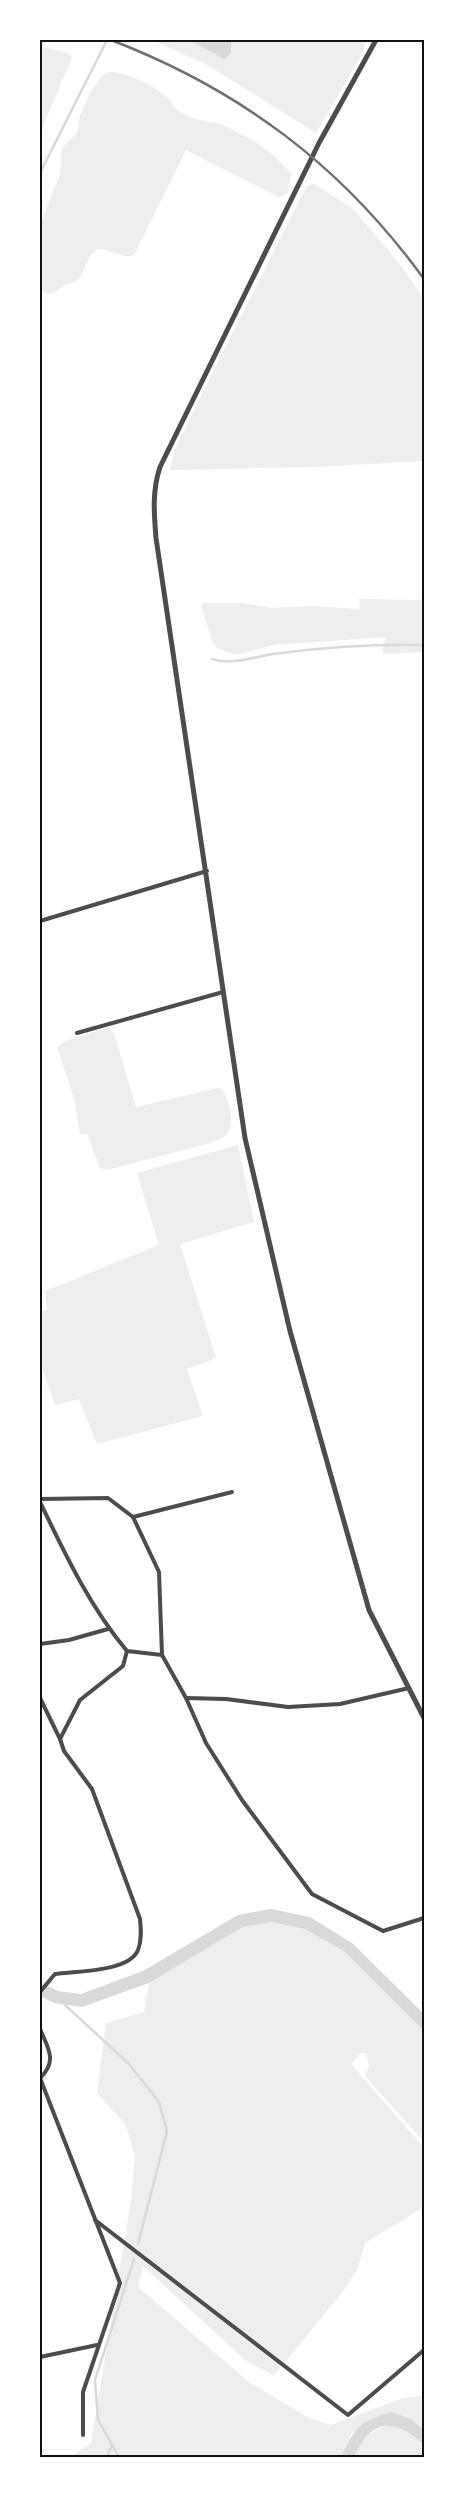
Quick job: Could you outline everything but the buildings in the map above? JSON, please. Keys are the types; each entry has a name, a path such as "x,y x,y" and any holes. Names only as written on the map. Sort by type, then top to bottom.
{"street":[{"path":"376,40 316,151 160,467 154,495 156,538 207,871 245,1138 290,1331 369,1610 424,1718"},
{"path":"40,921 207,871"},
{"path":"77,1033 223,992"},
{"path":"133,1517 232,1492"},
{"path":"162,1655 127,1651 108,1628 67,1557 40,1501 108,1498 133,1517 159,1572 162,1655 186,1698 206,1743 242,1800 312,1894 383,1931 424,1918"},
{"path":"40,1644 69,1640 108,1628"},
{"path":"60,1739 80,1700 123,1666 127,1651"},
{"path":"186,1698 226,1699 297,1707 340,1704 409,1688"},
{"path":"40,1698 64,1751 92,1789 140,1919 141,1934 138,1952 124,1965 55,1974 40,1992"},
{"path":"40,2028 51,2056 48,2070 40,2078 120,2283 97,2345 83,2392 83,2435"},
{"path":"95,2220 348,2415 424,2350"},
{"path":"40,2357 97,2345"}],"shaded area":[{"path":"152,40 367,40 360,58 316,133 204,63"},
{"path":"189,40 231,40 231,53 224,59"},
{"path":"40,46 68,53 72,58 40,133"},
{"path":"108,72 130,76 146,83 165,95 185,115 194,119 219,124 249,138 268,151 291,174 288,192 281,197 277,196 186,150 134,255 125,256 97,249 90,256 80,277 75,282 64,285 54,293 47,294 40,290 41,222 60,174 62,148 77,133 80,115 90,93 101,77"},
{"path":"314,184 352,208 399,263 424,299 424,461 314,467 170,470 175,449 303,193 309,185"},
{"path":"359,599 424,600 424,652 383,654 383,645 386,637 273,645 236,655 217,648 212,640 201,606 203,603 243,603 271,608 310,606 360,609"},
{"path":"109,1027 115,1037 136,1107 218,1088 222,1089 231,1113 229,1132 220,1139 210,1143 107,1170 100,1168 87,1134 80,1135 74,1098 57,1047 68,1040"},
{"path":"238,1145 254,1222 180,1244 216,1358 187,1369 203,1416 97,1444 79,1399 55,1405 40,1361 40,1312 47,1310 45,1291 159,1245 137,1173"},
{"path":"271,1909 310,1917 352,1943 424,2014 424,2031 344,1951 305,1929 271,1922 243,1927 149,1983 82,2007 54,2003 40,1996 40,1982 58,1991 81,1994 143,1971 238,1915"},
{"path":"271,1922 305,1929 344,1951 424,2031 424,2142 365,2076 369,2067 366,2054 361,2053 351,2064 424,2148 424,2207 365,2243 357,2270 344,2290 274,2376 245,2360 143,2266 138,2287 250,2383 309,2418 331,2425 403,2398 424,2396 424,2430 411,2419 352,2432 341,2457 71,2457 91,2443 131,2200 135,2157 126,2125 97,2093 106,2023 144,2012 149,1983 243,1927"},
{"path":"391,2412 411,2419 424,2430 424,2445 403,2430 393,2426 384,2426 368,2435 354,2457 341,2457 350,2439 359,2427 372,2419"},
{"path":"391,2424 405,2430 422,2443 424,2457 354,2457 368,2436 378,2429"}],"waterway":[{"path":"40,173 107,40"},
{"path":"212,659 229,661 272,654 334,648 424,645"},
{"path":"64,2004 129,2064 159,2102 167,2131 138,2244"},
{"path":"119,2457 98,2420 95,2380 134,2259"},
{"path":"107,2457 112,2445"}],"railway":[{"path":"111,40 158,60 203,83 246,108 286,136 359,201 392,238 424,279"}]}
